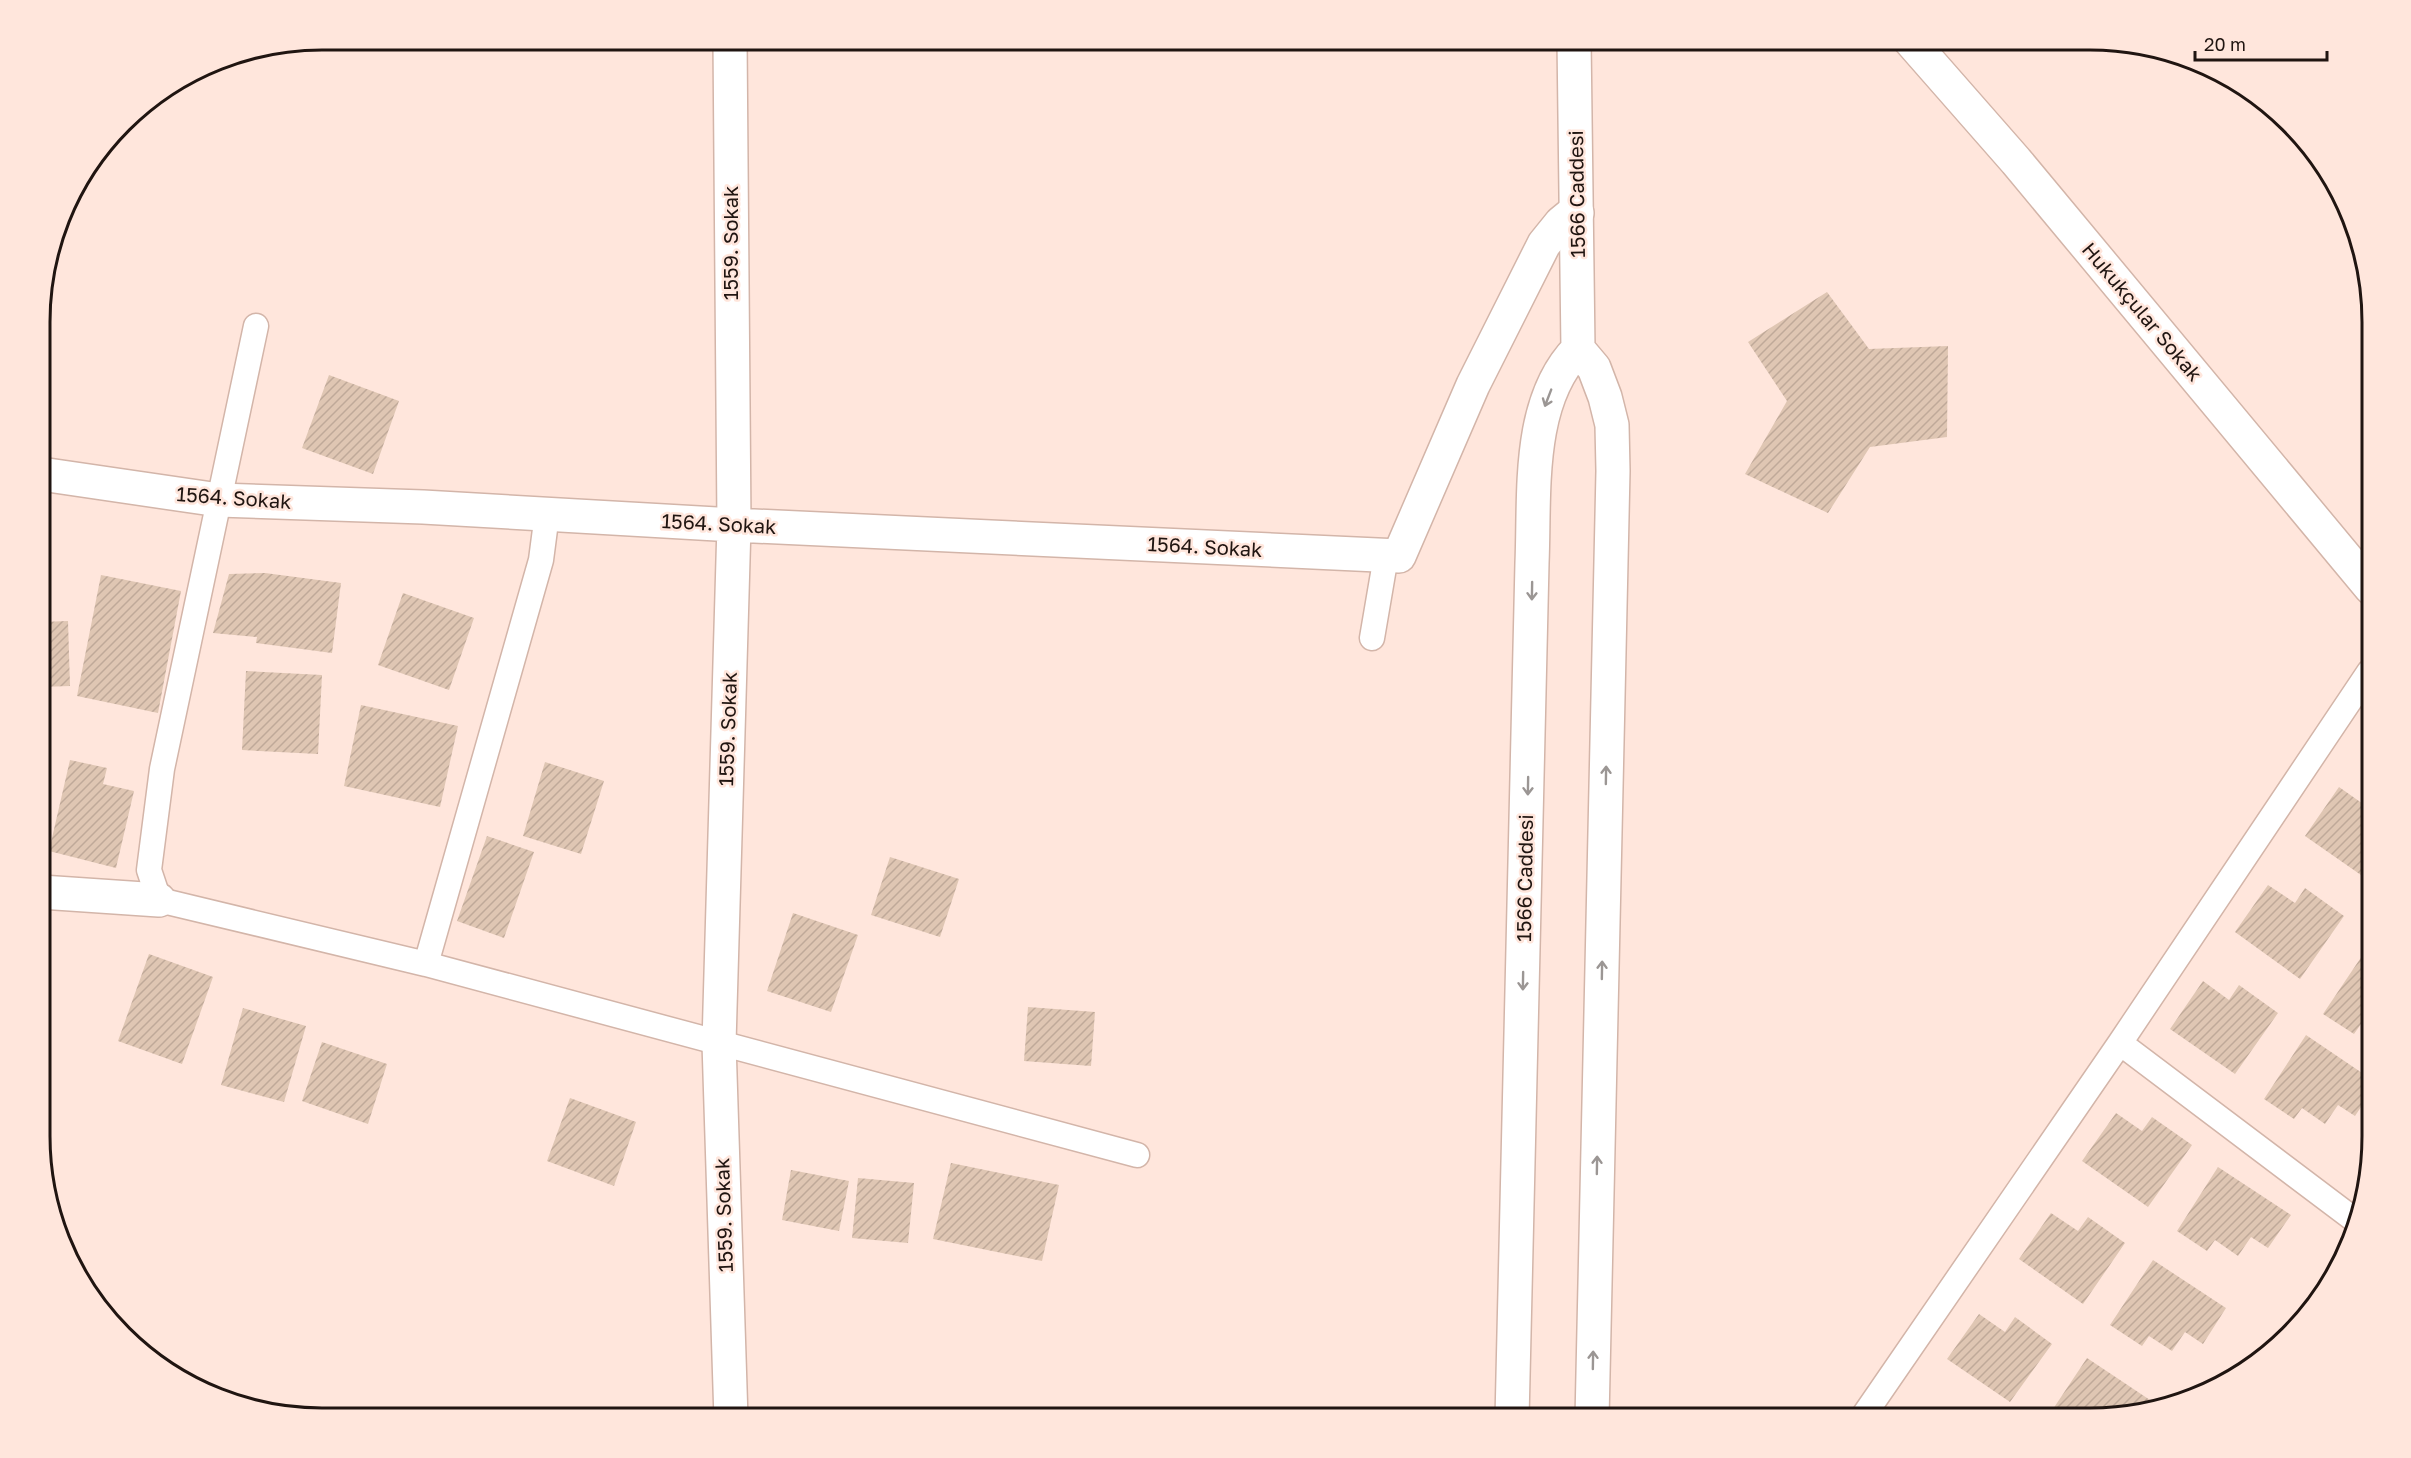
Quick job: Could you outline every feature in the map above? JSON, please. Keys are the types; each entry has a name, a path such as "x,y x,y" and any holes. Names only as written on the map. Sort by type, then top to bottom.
{"street":[{"name":"1559. Sokak","path":"730,50 734,525 719,1043 731,1408"},
{"name":"1566 Caddesi","path":"1512,1408 1537,448 1542,415 1554,385 1564,363 1578,349 1574,50"},
{"name":"Hukukçular Sokak","path":"1919,50 2016,161 2362,577"},
{"path":"1392,556 1473,385 1544,244 1561,223 1572,214 1577,213"},
{"path":"1578,349 1594,368 1607,406 1612,425 1613,471 1592,1408"},
{"name":"1564. Sokak","path":"50,475 219,500 423,507 734,525 1392,556"},
{"path":"50,893 159,900"}],"lane":[{"path":"256,326 162,769 149,870 159,900 426,964 1137,1155"},
{"path":"426,964 541,560 547,514"},
{"path":"1372,638 1392,556"},
{"path":"1870,1408 2120,1043 2362,681"},
{"path":"2120,1043 2349,1216"}],"building":[{"path":"1827,292 1869,349 1948,346 1947,437 1870,447 1828,513 1745,474 1787,401 1748,342"},
{"path":"329,375 399,401 373,474 302,448"},
{"path":"265,573 341,583 332,653 256,643 257,637 213,633 229,574"},
{"path":"101,575 181,591 158,713 77,696"},
{"path":"403,593 474,618 449,690 378,665"},
{"path":"68,621 70,686 50,687 50,622"},
{"path":"246,671 322,675 318,754 242,750"},
{"path":"361,705 458,726 440,807 344,786"},
{"path":"70,760 107,768 103,784 134,791 116,868 50,851"},
{"path":"545,762 604,781 581,854 523,836"},
{"path":"2339,787 2362,803 2362,876 2305,836"},
{"path":"487,836 534,852 504,938 457,921"},
{"path":"890,857 959,879 940,937 871,915"},
{"path":"2268,885 2295,903 2305,888 2344,916 2300,979 2235,932"},
{"path":"793,913 858,935 831,1012 767,991"},
{"path":"149,954 213,977 182,1064 118,1041"},
{"path":"2362,956 2362,1025 2354,1034 2323,1014"},
{"path":"2203,981 2229,1000 2239,985 2278,1013 2235,1074 2170,1029"},
{"path":"1028,1007 1095,1012 1091,1066 1024,1061"},
{"path":"243,1008 306,1026 284,1102 221,1085"},
{"path":"2306,1035 2362,1073 2362,1106 2355,1116 2338,1105 2325,1124 2302,1108 2294,1119 2264,1099"},
{"path":"322,1042 387,1064 368,1124 302,1101"},
{"path":"570,1098 636,1122 614,1186 547,1161"},
{"path":"2116,1113 2142,1131 2152,1117 2192,1145 2148,1207 2082,1161"},
{"path":"951,1163 1059,1185 1042,1261 933,1239"},
{"path":"2218,1167 2291,1215 2268,1248 2251,1237 2238,1256 2215,1240 2207,1251 2177,1231"},
{"path":"791,1170 849,1181 839,1231 782,1220"},
{"path":"858,1178 914,1183 908,1243 852,1238"},
{"path":"2051,1213 2078,1231 2088,1217 2125,1243 2083,1304 2019,1259"},
{"path":"2153,1260 2226,1308 2203,1344 2185,1332 2172,1351 2149,1336 2142,1346 2110,1325"},
{"path":"1979,1314 2005,1332 2015,1317 2052,1344 2010,1402 1947,1359"},
{"path":"2087,1358 2152,1401 2107,1408 2054,1408"}]}
